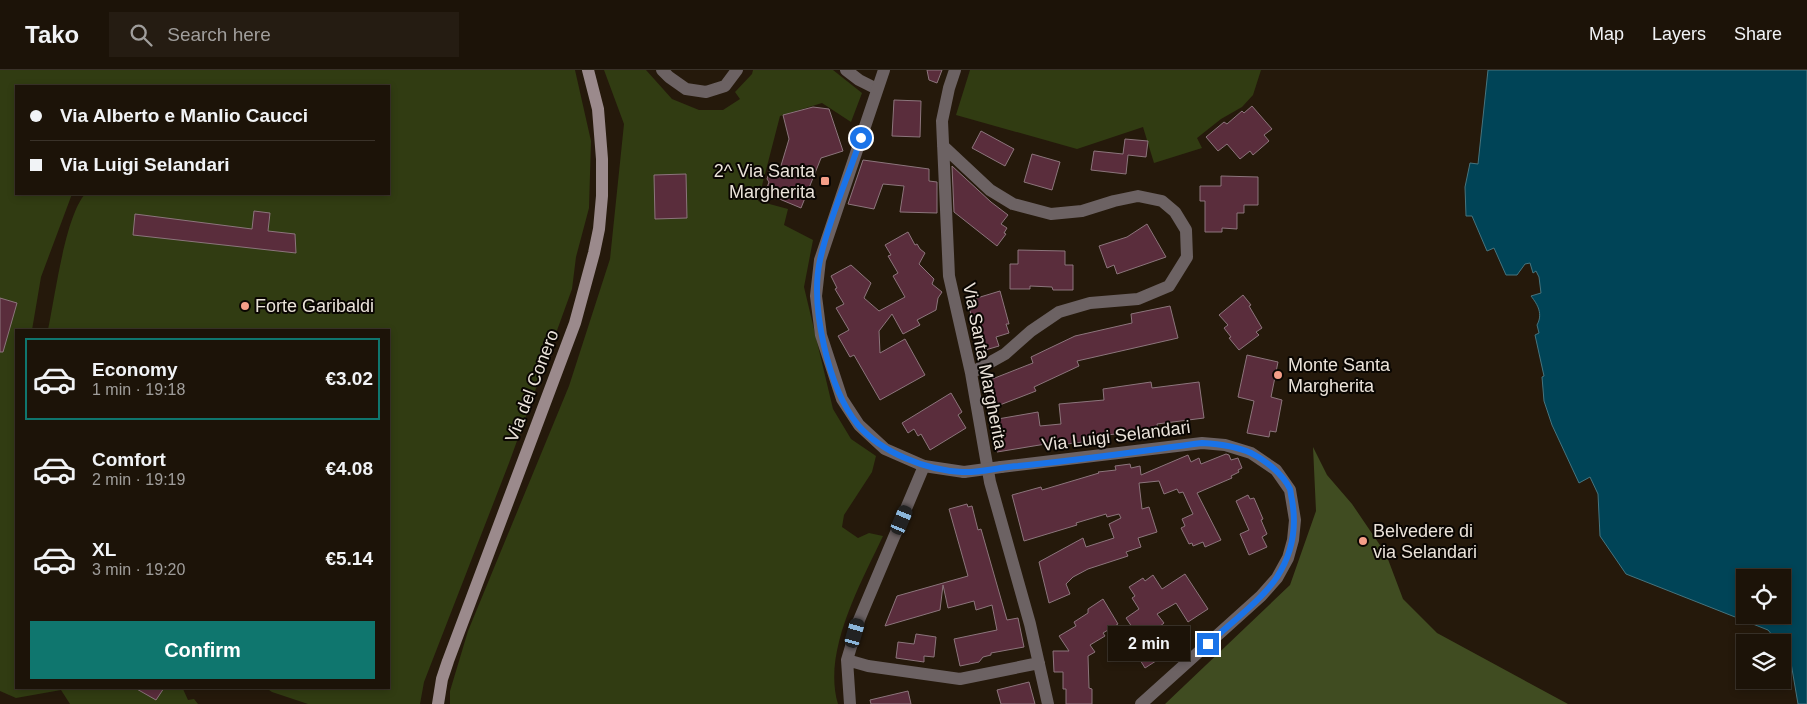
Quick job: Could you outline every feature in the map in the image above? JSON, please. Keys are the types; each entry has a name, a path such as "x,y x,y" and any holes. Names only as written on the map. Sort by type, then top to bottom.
{"main road":[{"name":"Via del Conero","path":"438,704 442,679 448,660 575,323 594,253 599,229 602,196 602,151 598,109 588,70"}],"street":[{"path":"662,70 686,89 706,92 725,86 737,70"},
{"path":"846,70 859,80 877,89"},
{"name":"Via Luigi Selandari","path":"884,70 820,260 816,296 821,335 842,399 858,425 885,449 924,466 964,472 1202,443 1225,445 1251,453 1276,470 1290,490 1295,520 1293,540 1288,558 1277,578 1261,596 1142,704"},
{"name":"Via Santa Margherita","path":"955,70 942,121 946,234 950,276 990,482 1030,624 1048,704"},
{"path":"943,146 990,190 1013,204 1051,214 1082,211 1138,196 1162,201 1175,212 1186,230 1186,257 1169,286 1138,299 1090,303 1060,312 1030,331 1005,354 970,373"},
{"path":"850,704 847,660 859,620 924,466"},
{"path":"847,660 868,666 960,679 1039,664"}],"green space":[{"path":"0,70 575,70 591,141 589,208 576,257 572,289 509,463 424,682 420,704 308,704 268,689 390,689 390,329 48,329 66,238 78,205 84,195 390,195 390,85 15,85 15,195 72,195 41,277 32,329 15,329 15,689 183,689 188,700 194,699 198,704 70,704 61,690 16,698 0,691"},
{"path":"604,70 646,70 672,99 699,110 723,110 740,99 735,92 752,74 753,70 833,70 862,93 851,122 822,103 780,116 758,201 788,209 784,225 813,240 804,287 833,409 851,439 876,456 872,472 844,515 842,527 858,538 869,533 883,536 855,596 839,640 834,684 838,704 450,704 450,691 468,631 569,386 610,259 624,124"},
{"path":"970,70 1261,70 1253,95 1242,107 1221,119 1197,138 1202,148 1154,163 1143,127 1077,149 956,115"},
{"path":"1313,447 1327,475 1352,504 1386,554 1403,599 1437,633 1568,704 1165,704 1290,585 1316,511"}],"water":[{"path":"1488,70 1807,70 1807,704 1798,704 1791,663 1791,634 1771,634 1768,630 1753,624 1791,624 1791,569 1736,569 1736,617 1626,574 1600,536 1598,494 1590,477 1579,483 1552,425 1544,401 1542,377 1544,376 1535,335 1539,333 1537,325 1540,313 1538,306 1531,296 1541,293 1539,277 1536,271 1533,273 1530,263 1525,264 1517,275 1506,275 1494,248 1487,251 1472,216 1466,216 1465,187 1470,163 1478,164"}],"building":[{"path":"927,70 942,70 937,83 929,80"},
{"path":"894,100 921,101 920,137 892,136"},
{"path":"1252,106 1272,129 1264,135 1269,141 1253,155 1250,151 1240,159 1227,144 1218,151 1206,137 1224,122 1227,124 1242,111 1244,113"},
{"path":"813,107 829,109 843,151 821,158 801,208 765,193 769,182 767,179 771,166 780,169 789,139 783,115"},
{"path":"981,131 1014,149 1005,166 972,148"},
{"path":"1125,139 1148,141 1146,157 1128,155 1126,174 1091,170 1094,151 1123,154"},
{"path":"1032,154 1060,162 1052,190 1024,182"},
{"path":"863,160 929,169 929,181 937,182 937,213 900,212 904,186 883,184 874,209 848,204"},
{"path":"952,166 1008,215 1001,224 1007,228 1004,233 1006,234 997,246 954,212"},
{"path":"686,174 687,218 655,219 654,175"},
{"path":"1221,176 1258,177 1258,205 1244,205 1244,213 1237,213 1237,229 1222,228 1222,232 1205,232 1205,201 1200,201 1200,186 1221,186"},
{"path":"254,211 270,213 268,231 295,234 296,253 133,235 135,214 252,229"},
{"path":"1147,224 1166,257 1117,274 1114,265 1107,268 1099,246 1127,237"},
{"path":"908,232 915,245 917,244 925,253 919,264 934,279 932,284 942,292 938,298 936,310 917,320 920,325 903,334 892,314 879,331 880,353 905,339 925,375 880,400 854,355 850,357 838,336 849,330 836,308 844,304 835,289 837,288 831,276 851,265 871,283 864,298 879,311 905,297 893,276 898,273 888,256 891,255 885,245"},
{"path":"1018,250 1065,251 1065,265 1073,265 1073,290 1053,290 1052,287 1030,286 1030,289 1010,289 1010,264 1018,264"},
{"path":"1000,291 1009,324 1006,324 1009,333 996,337 999,346 982,351 967,301"},
{"path":"1243,295 1251,305 1249,306 1262,328 1256,332 1259,335 1239,350 1229,338 1231,337 1224,328 1228,325 1219,315"},
{"path":"0,298 17,303 3,352 0,352"},
{"path":"1170,306 1178,338 1077,361 1079,366 1034,387 1036,391 992,408 982,383 1033,363 1031,357 1075,336 1132,323 1131,314"},
{"path":"1247,355 1278,362 1271,397 1282,400 1276,432 1270,431 1269,437 1247,433 1254,401 1238,397"},
{"path":"1151,382 1152,388 1199,382 1204,418 1157,424 1158,430 1100,436 1100,440 1058,445 1058,442 997,452 992,420 1038,412 1040,426 1061,424 1059,404 1104,400 1103,389"},
{"path":"951,393 962,412 958,415 966,428 930,450 921,434 918,436 914,429 908,433 902,423"},
{"path":"1226,454 1229,455 1231,460 1238,458 1242,468 1231,476 1232,478 1197,493 1221,540 1205,547 1203,542 1193,546 1192,543 1189,544 1181,528 1185,526 1182,519 1193,514 1183,492 1179,493 1177,489 1164,494 1159,481 1139,483 1142,509 1149,507 1157,532 1138,538 1141,547 1126,552 1128,556 1088,569 1073,577 1066,584 1070,594 1049,603 1039,562 1083,538 1086,547 1114,538 1109,524 1121,518 1119,514 1107,517 1106,514 1024,541 1012,495 1041,487 1042,490 1098,472 1116,470 1115,466 1130,464 1131,468 1140,466 1141,475 1188,455 1191,462 1199,458 1201,464"},
{"path":"1248,495 1250,499 1254,498 1267,534 1262,537 1267,547 1249,555 1240,534 1249,530 1236,501"},
{"path":"967,504 968,507 972,506 978,530 981,529 1007,620 1018,618 1024,647 991,653 991,655 983,657 979,662 960,666 954,639 997,630 992,605 976,610 974,601 948,608 943,585 940,610 885,626 897,596 968,576 949,509"},
{"path":"1185,574 1208,609 1188,622 1176,603 1157,614 1164,623 1159,627 1166,637 1163,640 1170,652 1145,668 1134,650 1138,648 1132,640 1138,636 1126,618 1139,609 1132,598 1135,596 1129,587 1143,578 1145,581 1153,575 1162,589"},
{"path":"1103,599 1118,624 1103,633 1105,636 1090,645 1095,652 1088,656 1089,688 1092,689 1092,704 1066,704 1066,689 1063,689 1063,672 1054,672 1053,651 1069,651 1059,636 1076,626 1074,622 1088,613 1088,609"},
{"path":"916,634 936,637 934,657 924,656 924,662 896,658 898,642 914,644"},
{"path":"1029,682 1035,704 1001,704 997,690"},
{"path":"137,689 163,689 156,700"},
{"path":"908,691 911,704 871,704 870,700"}],"place":[{"name":"2^ Via Santa Margherita","path":"825,181"},
{"name":"Forte Garibaldi","path":"245,306"},
{"name":"Monte Santa Margherita","path":"1278,375"},
{"name":"Belvedere di via Selandari","path":"1363,541"}],"route":[{"path":"861,138 820,260 816,296 821,335 831,368 842,399 858,425 885,449 924,466 964,472 1202,443 1225,445 1251,453 1276,470 1290,490 1295,520 1293,540 1288,558 1277,578 1261,596 1208,644"}]}
